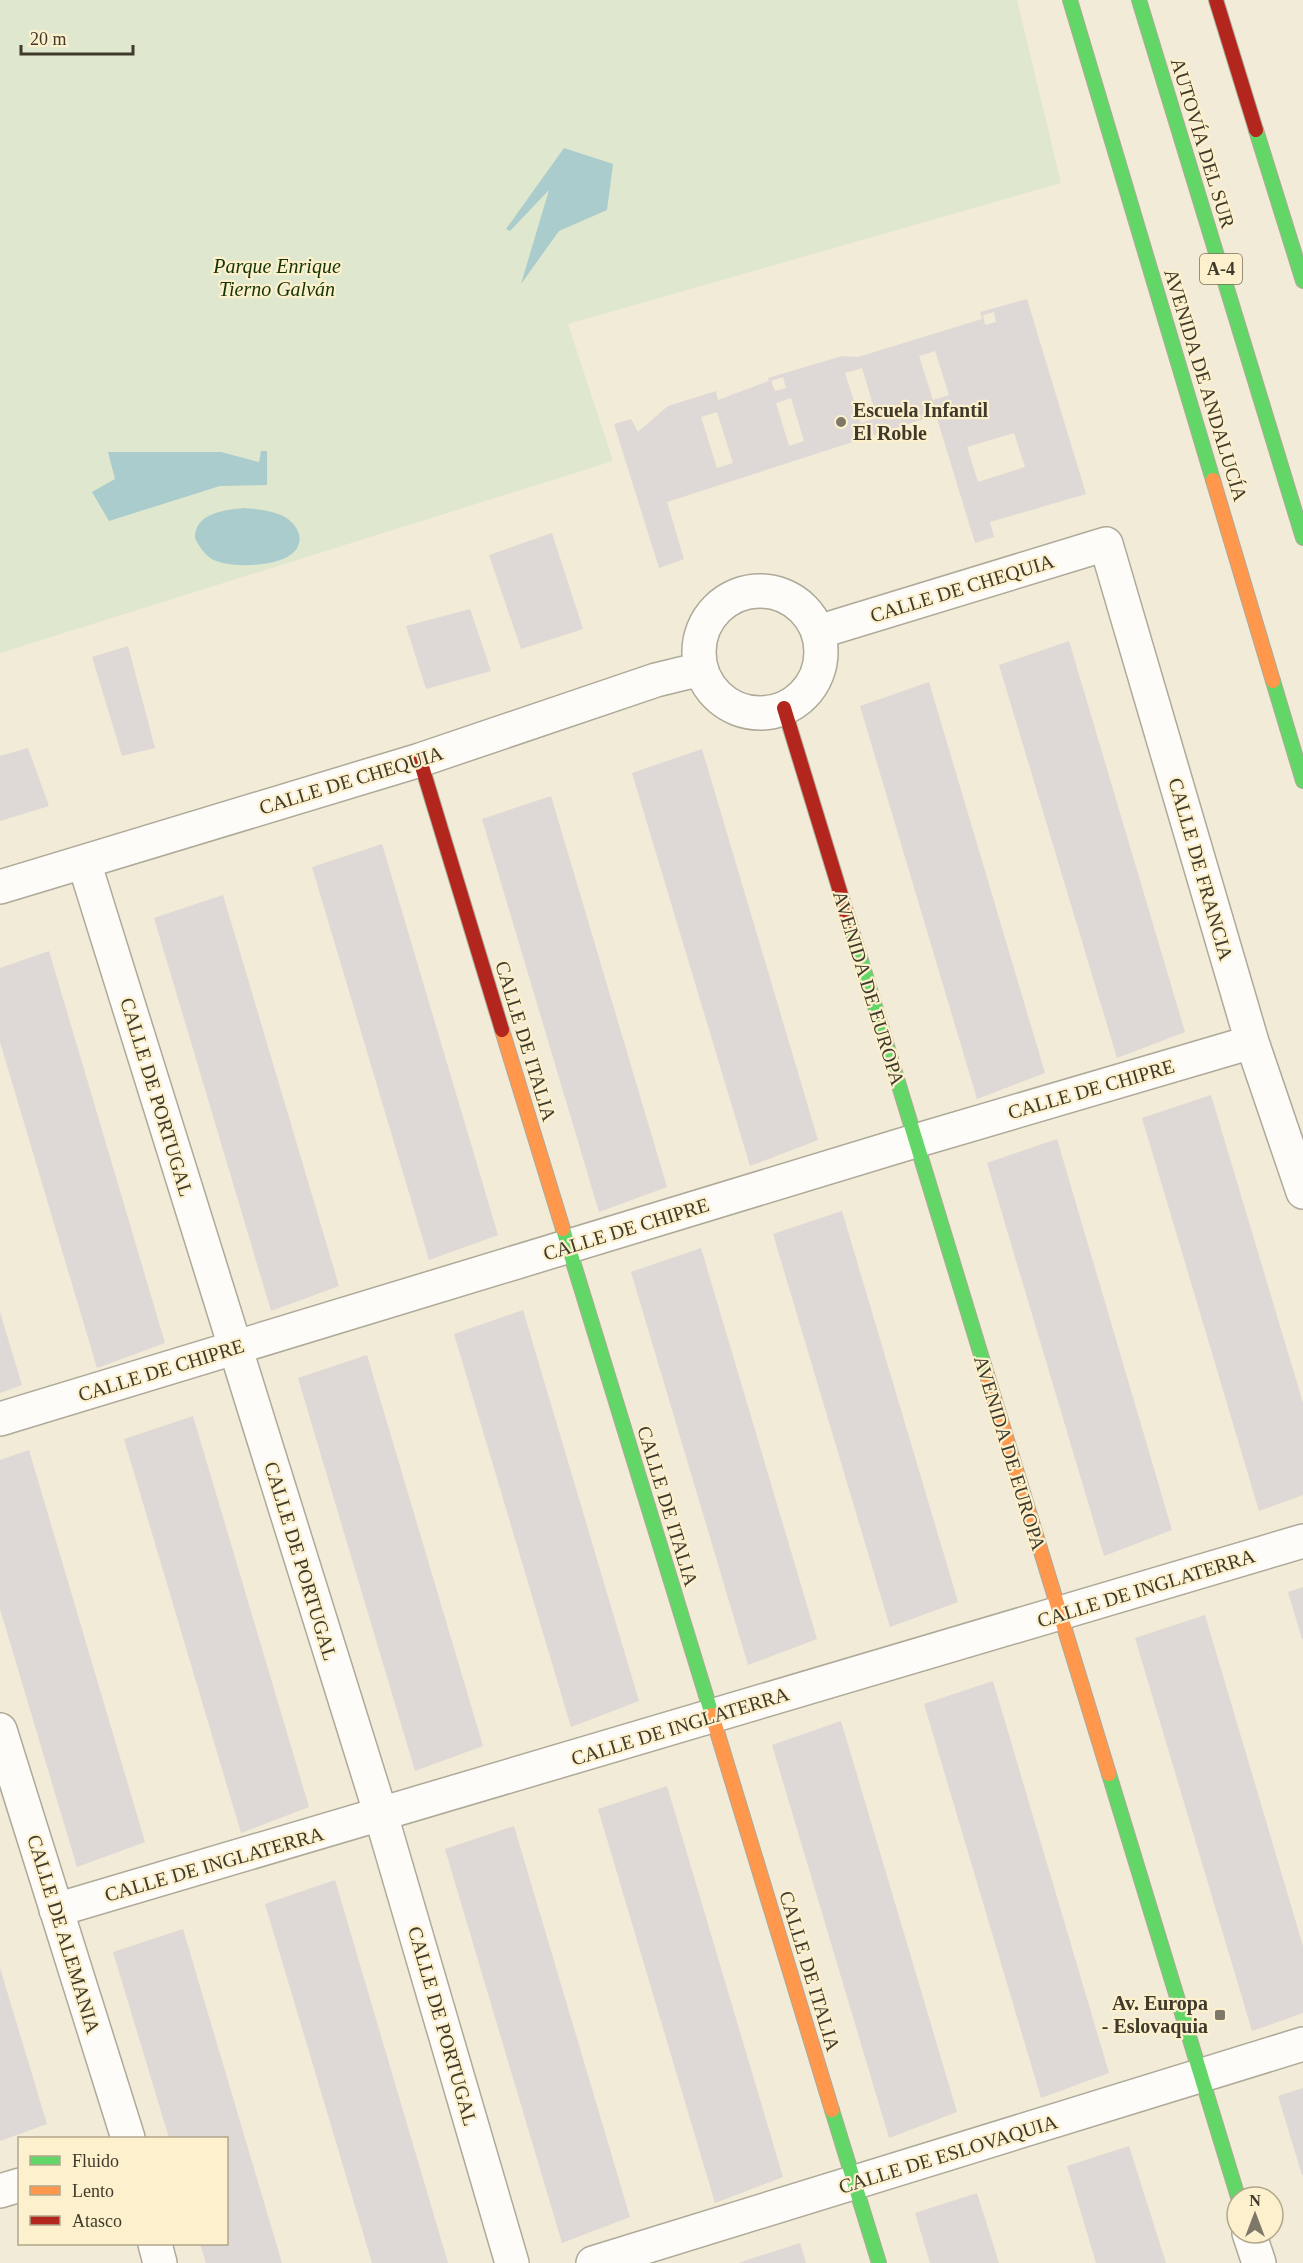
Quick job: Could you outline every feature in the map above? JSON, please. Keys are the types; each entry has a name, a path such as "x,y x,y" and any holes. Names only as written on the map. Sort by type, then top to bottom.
{"main road":[{"name":"AVENIDA DE ANDALUCÍA","path":"1070,0 1303,781"},
{"name":"AUTOVÍA DEL SUR","path":"1139,0 1303,538"},
{"path":"1216,0 1303,281"},
{"name":"AVENIDA DE EUROPA","path":"784,708 1234,2185"},
{"name":"CALLE DE ITALIA","path":"420,760 879,2263"}],"street":[{"name":"CALLE DE CHEQUIA","path":"818,633 1106,544"},
{"name":"CALLE DE FRANCIA","path":"1106,544 1252,1042 1303,1192"},
{"path":"750,591 776,594 799,604 818,633 822,651 819,669 812,685 800,699 784,708 768,713 750,712 734,707 719,698 708,685 701,669 699,652 701,635 708,619 719,606 750,591"},
{"name":"CALLE DE CHEQUIA","path":"0,887 420,760 656,680 701,669"},
{"name":"CALLE DE PORTUGAL","path":"84,862 381,1815 512,2263"},
{"name":"CALLE DE CHIPRE","path":"0,1419 915,1141 1252,1042"},
{"name":"CALLE DE INGLATERRA","path":"56,1910 1303,1541"},
{"name":"CALLE DE ALEMANIA","path":"0,1730 127,2137"},
{"name":"CALLE DE ESLOVAQUIA","path":"593,2263 1303,2044"},
{"path":"0,2191 18,2186"},
{"path":"155,2245 160,2263"},
{"path":"1254,2245 1259,2263"}],"green space":[{"name":"Parque Enrique Tierno Galván","path":"0,0 1017,0 1061,183 568,324 613,461 0,653"}],"water":[{"path":"564,148 613,164 607,210 559,231 521,284 549,190 510,231 506,229"},
{"path":"261,451 267,451 267,485 220,486 109,521 92,492 115,479 108,452 221,452 259,462"},
{"path":"244,508 272,512 291,521 298,530 298,547 287,557 265,564 227,564 209,557 195,538 200,523 212,514"}],"building":[{"path":"1027,299 1086,494 990,522 994,537 975,543 936,415 667,502 684,559 659,568 614,424 631,419 638,432 668,406 716,391 718,400 769,381 768,378 842,356 858,357 982,319 980,312","holes":["994,312 996,322 985,325 983,315","935,351 949,395 933,400 919,356","862,368 877,418 861,423 845,373","783,377 786,388 775,391 771,381","791,398 804,441 789,446 776,403","717,412 733,463 717,468 701,417","1014,433 1025,467 978,482 967,447"]},
{"path":"552,533 583,629 521,649 489,555"},
{"path":"470,609 491,671 426,689 406,626"},
{"path":"1069,641 1185,1032 1117,1058 999,665"},
{"path":"128,646 155,748 122,756 92,657"},
{"path":"929,682 1045,1073 977,1099 860,706"},
{"path":"28,748 49,806 0,821 0,756"},
{"path":"702,749 818,1140 750,1166 632,773"},
{"path":"551,796 667,1187 599,1212 482,819"},
{"path":"382,844 498,1235 429,1260 312,867"},
{"path":"223,895 339,1286 271,1311 154,918"},
{"path":"49,951 165,1343 97,1368 0,1042 0,968"},
{"path":"1211,1095 1303,1403 1303,1495 1259,1511 1142,1118"},
{"path":"1057,1139 1172,1530 1104,1556 987,1163"},
{"path":"842,1211 958,1602 890,1627 773,1234"},
{"path":"701,1248 817,1639 748,1665 631,1272"},
{"path":"523,1310 639,1701 571,1727 454,1334"},
{"path":"0,1312 22,1385 0,1393"},
{"path":"367,1355 483,1746 415,1771 298,1378"},
{"path":"193,1416 309,1807 241,1833 124,1439"},
{"path":"29,1450 145,1842 77,1867 0,1609 0,1460"},
{"path":"1303,1587 1303,1639 1302,1639 1288,1592"},
{"path":"1205,1615 1303,1946 1303,2013 1252,2031 1135,1638"},
{"path":"993,1681 1109,2073 1041,2098 924,1704"},
{"path":"841,1721 957,2112 889,2138 772,1745"},
{"path":"667,1786 783,2177 715,2203 598,1809"},
{"path":"514,1826 630,2217 562,2243 445,1849"},
{"path":"335,1880 448,2263 372,2263 265,1904"},
{"path":"183,1929 282,2263 206,2263 200,2245 228,2245 228,2137 169,2137 113,1952"},
{"path":"0,1968 47,2124 0,2141"},
{"path":"1303,2088 1303,2175 1302,2175 1278,2096"},
{"path":"1129,2146 1166,2263 1096,2263 1067,2166"},
{"path":"977,2193 999,2263 930,2263 915,2213"},
{"path":"800,2243 806,2263 738,2263"}],"traffic: fast":[{"path":"1070,0 1213,480"},
{"path":"1139,0 1303,538"},
{"path":"1256,130 1303,281"},
{"path":"1273,681 1303,781"},
{"path":"849,921 988,1378"},
{"path":"563,1229 712,1715"},
{"path":"1109,1774 1234,2185"},
{"path":"832,2110 879,2263"}],"traffic: slow":[{"path":"1213,480 1273,681"},
{"path":"502,1030 563,1229"},
{"path":"988,1378 1109,1774"},
{"path":"712,1715 832,2110"}],"traffic: jam":[{"path":"1216,0 1256,130"},
{"path":"784,708 849,921"},
{"path":"420,760 502,1030"}],"place":[{"name":"Escuela Infantil El Roble","path":"841,422"},
{"name":"Av. Europa - Eslovaquia","path":"1220,2015"}]}
